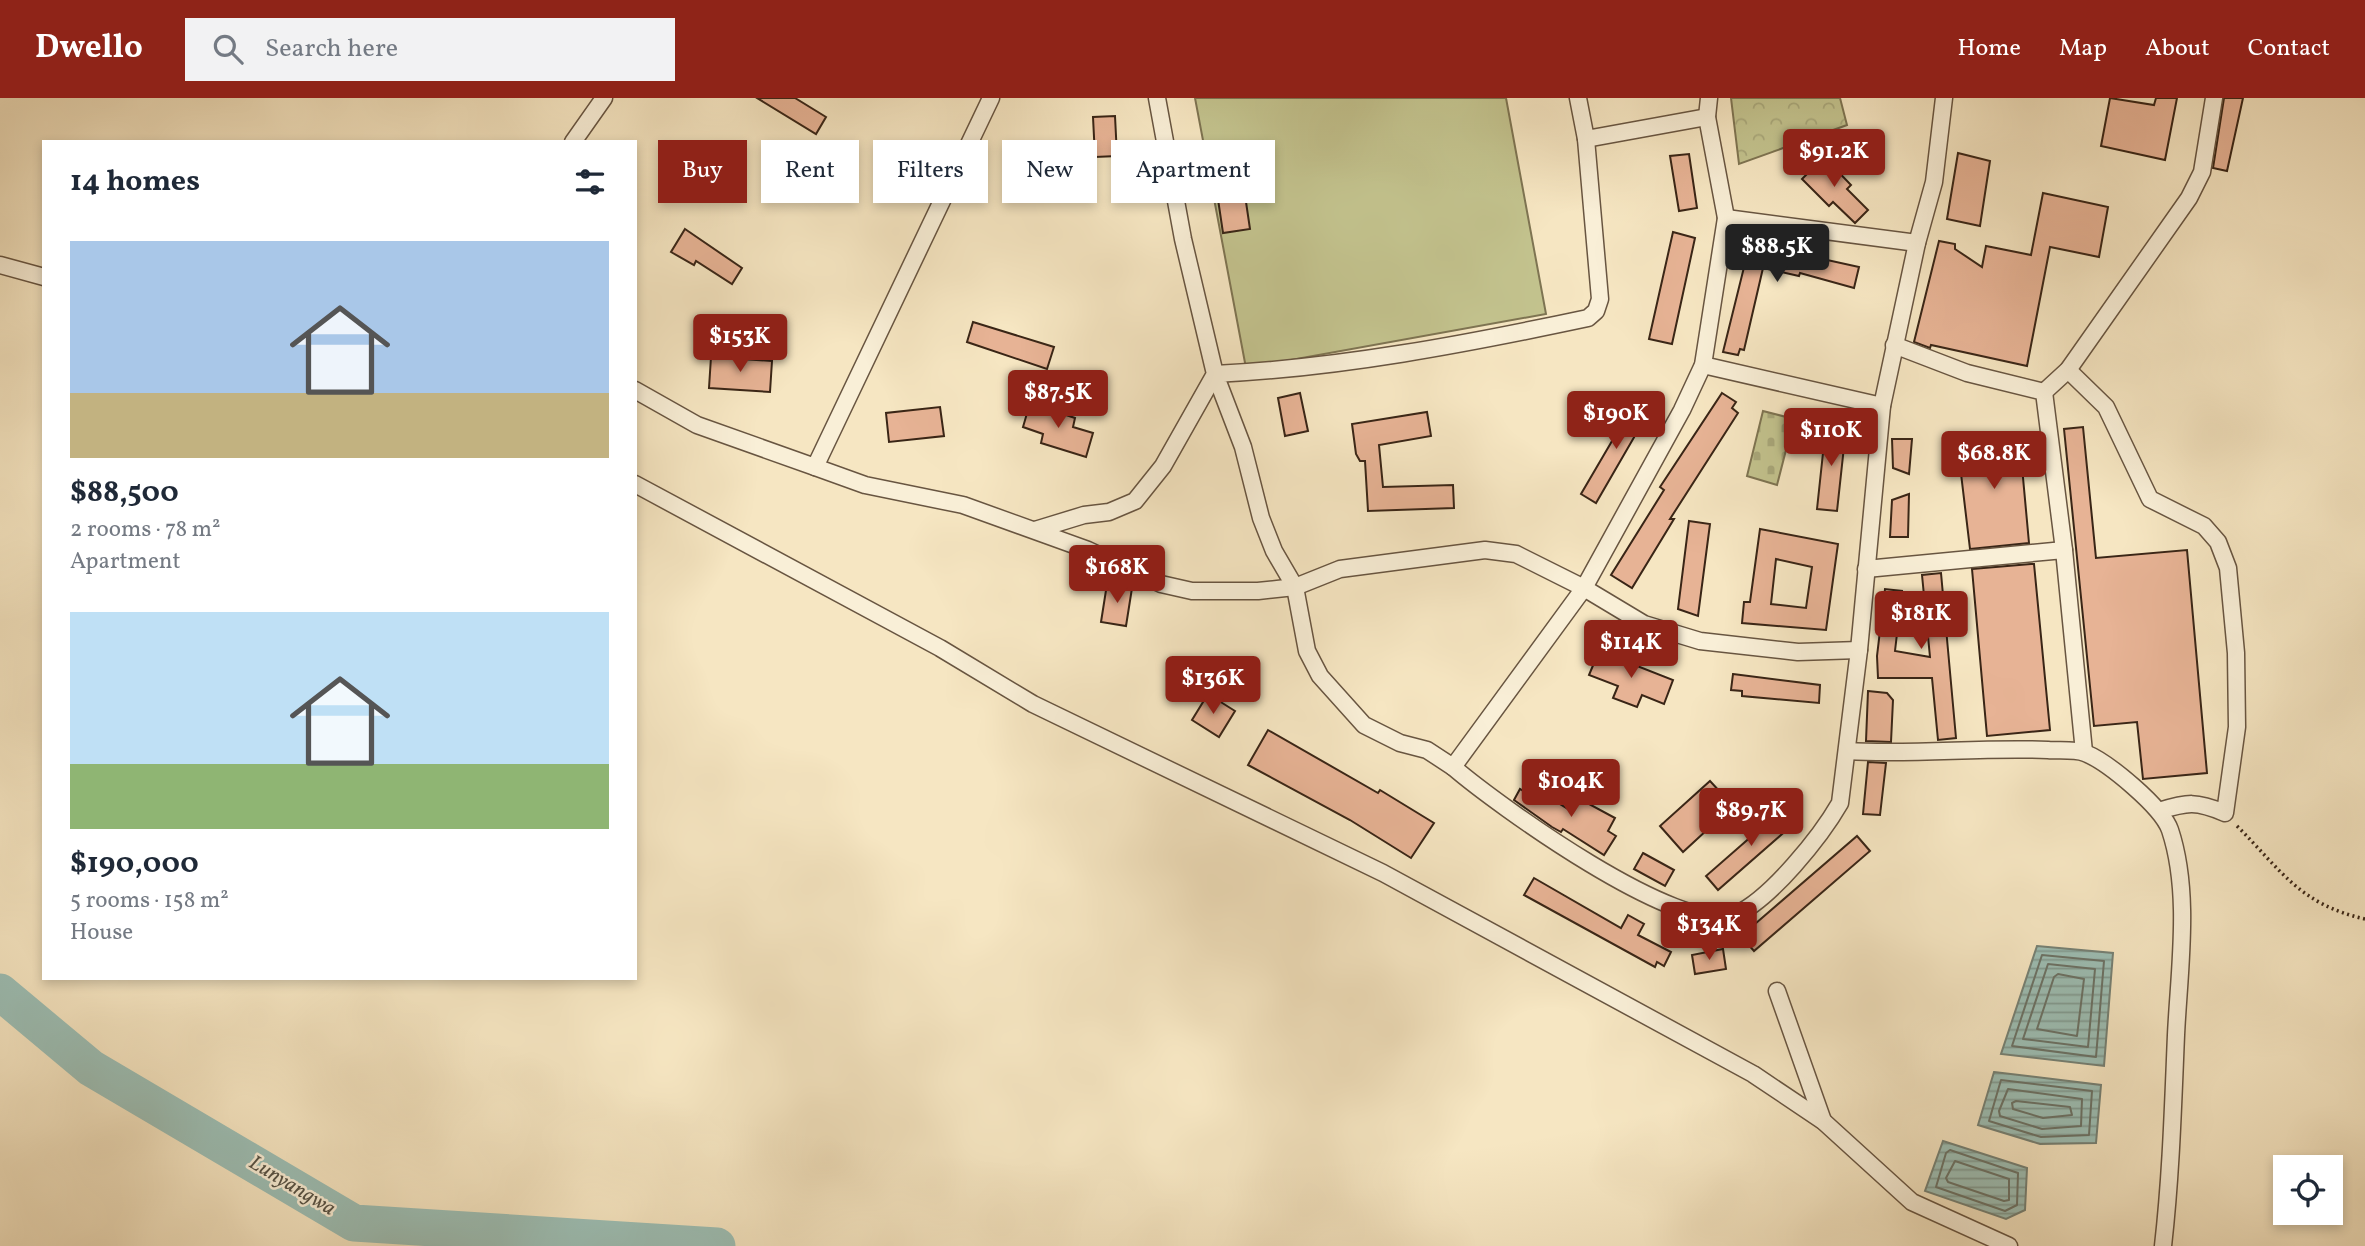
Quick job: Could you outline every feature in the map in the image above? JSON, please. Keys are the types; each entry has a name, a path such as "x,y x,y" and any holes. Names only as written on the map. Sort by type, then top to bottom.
{"street":[{"path":"574,140 604,98"},
{"path":"815,467 991,98"},
{"path":"1157,98 1182,239 1215,374 1243,447 1261,518 1274,551 1295,587 1307,651 1320,676 1364,725 1383,737 1427,750 1530,826 1643,891 1676,907 1704,915 1734,915 1766,892 1799,860 1828,825 1840,803 1859,650 1882,405 1917,243 1934,182 1944,98"},
{"path":"1215,374 1264,371 1475,342 1588,318 1597,311 1600,299 1586,139 1578,98"},
{"path":"1453,767 1584,588 1682,410 1703,365 1726,218 1707,117 1709,98"},
{"path":"2044,392 2068,370 2189,198 2202,172 2214,98"},
{"path":"1586,139 1707,117"},
{"path":"1726,218 1917,243"},
{"path":"0,265 42,276"},
{"path":"1894,345 1967,373 2044,392"},
{"path":"1703,365 1882,405"},
{"path":"2068,370 2106,407 2150,499 2204,526 2218,542 2228,568 2236,653 2237,727 2225,813 2203,804 2186,802 2159,811"},
{"path":"1035,530 1084,514 1109,512 1135,500 1163,466 1215,374"},
{"path":"637,391 697,425 865,485 963,505 1088,550 1161,584 1192,591 1258,591 1295,587 1340,569 1485,550 1516,554 1584,588 1644,624 1700,641 1798,652 1859,650"},
{"path":"2044,392 2064,550 2084,752"},
{"path":"637,485 940,648 1033,704 1383,873 1753,1074 1823,1121 1912,1202 2009,1246"},
{"path":"1866,569 2064,550"},
{"path":"1848,751 1893,754 2013,748 2084,752 2124,779 2159,811 2169,827 2175,851 2181,904 2169,1189 2163,1246"},
{"path":"1777,991 1823,1121"}],"path":[{"path":"2225,813 2292,886 2321,905 2365,919"}],"green space":[{"path":"1195,98 1506,98 1546,314 1246,368 1215,203 1275,203 1275,140 1203,140"},
{"path":"1731,98 1840,98 1847,125 1739,164"},
{"path":"1763,411 1794,419 1777,485 1747,476"}],"water":[{"path":"2037,946 2113,953 2104,1066 2001,1054"},
{"path":"1994,1072 2101,1085 2096,1143 2040,1144 1978,1125"},
{"path":"1943,1141 2027,1168 2025,1210 2006,1219 1925,1191"}],"building":[{"path":"757,98 795,98 826,117 816,134"},
{"path":"2110,98 2154,105 2156,98 2177,98 2165,160 2101,146"},
{"path":"2224,98 2243,98 2227,171 2213,168"},
{"path":"1115,116 1116,140 1111,140 1111,156 1097,157 1093,117"},
{"path":"1958,153 1990,161 1980,226 1947,219"},
{"path":"1689,154 1697,208 1679,211 1670,156"},
{"path":"1824,157 1851,185 1847,189 1868,210 1855,223 1833,202 1829,206 1802,179"},
{"path":"2043,193 2108,207 2099,257 2050,247 2027,366 1931,345 1930,348 1914,342 1939,241 1955,244 1955,249 1982,267 1986,246 2031,255"},
{"path":"1219,203 1246,203 1250,229 1223,233"},
{"path":"685,229 742,268 732,284 696,261 694,265 671,252"},
{"path":"1673,232 1695,238 1672,344 1649,339"},
{"path":"1750,243 1859,267 1854,288 1800,273 1799,276 1763,268 1744,350 1740,349 1738,355 1723,352"},
{"path":"973,322 1054,347 1047,369 967,342"},
{"path":"711,357 772,361 770,392 709,388"},
{"path":"1300,393 1308,431 1285,436 1278,398"},
{"path":"1722,393 1736,402 1732,408 1738,413 1670,519 1674,519 1632,588 1611,575 1664,490 1660,487"},
{"path":"1636,400 1651,408 1596,503 1581,494"},
{"path":"1030,403 1075,418 1073,427 1093,433 1086,457 1041,443 1043,434 1023,427"},
{"path":"940,407 944,436 889,442 886,413"},
{"path":"1427,412 1431,436 1379,445 1383,487 1453,485 1454,508 1368,511 1365,461 1360,461 1356,454 1352,424"},
{"path":"1826,425 1846,428 1837,511 1817,509"},
{"path":"2083,427 2096,558 2187,550 2207,773 2143,779 2137,722 2094,726 2064,429"},
{"path":"2019,434 2029,543 1970,549 1957,440"},
{"path":"1892,439 1912,439 1909,474 1893,468"},
{"path":"1909,494 1908,537 1890,537 1892,500"},
{"path":"1689,521 1710,524 1698,616 1678,609"},
{"path":"1760,529 1838,544 1826,630 1742,623 1744,602 1750,602","holes":["1776,559 1812,567 1806,608 1771,604"]},
{"path":"2034,564 2050,730 1987,736 1972,569"},
{"path":"1941,573 1956,738 1938,740 1932,678 1878,678 1877,656 1885,589 1902,591 1895,651 1930,657 1922,575"},
{"path":"1107,584 1132,588 1126,626 1101,622"},
{"path":"1599,651 1673,680 1664,704 1642,695 1637,707 1613,698 1618,686 1589,675"},
{"path":"1733,674 1820,685 1819,703 1742,696 1742,691 1731,690"},
{"path":"1868,691 1887,693 1893,700 1891,742 1866,741"},
{"path":"1208,694 1235,711 1219,737 1192,720"},
{"path":"1268,730 1378,793 1380,790 1434,823 1411,858 1350,820 1248,765"},
{"path":"1868,762 1886,763 1880,815 1863,814"},
{"path":"1710,781 1733,806 1683,852 1660,826"},
{"path":"1529,785 1573,812 1580,799 1615,818 1608,831 1616,836 1604,855 1563,829 1561,832 1552,827 1514,800 1520,789 1525,792"},
{"path":"1785,807 1797,821 1718,890 1706,876"},
{"path":"1857,836 1870,851 1754,951 1741,936"},
{"path":"1643,853 1674,870 1665,886 1634,869"},
{"path":"1534,878 1621,928 1628,915 1644,924 1638,935 1671,952 1664,966 1657,962 1655,967 1524,895"},
{"path":"1723,949 1726,969 1695,974 1692,955"}],"waterway":[{"name":"Lunyangwa","path":"0,992 91,1068 354,1223 717,1246"}]}
